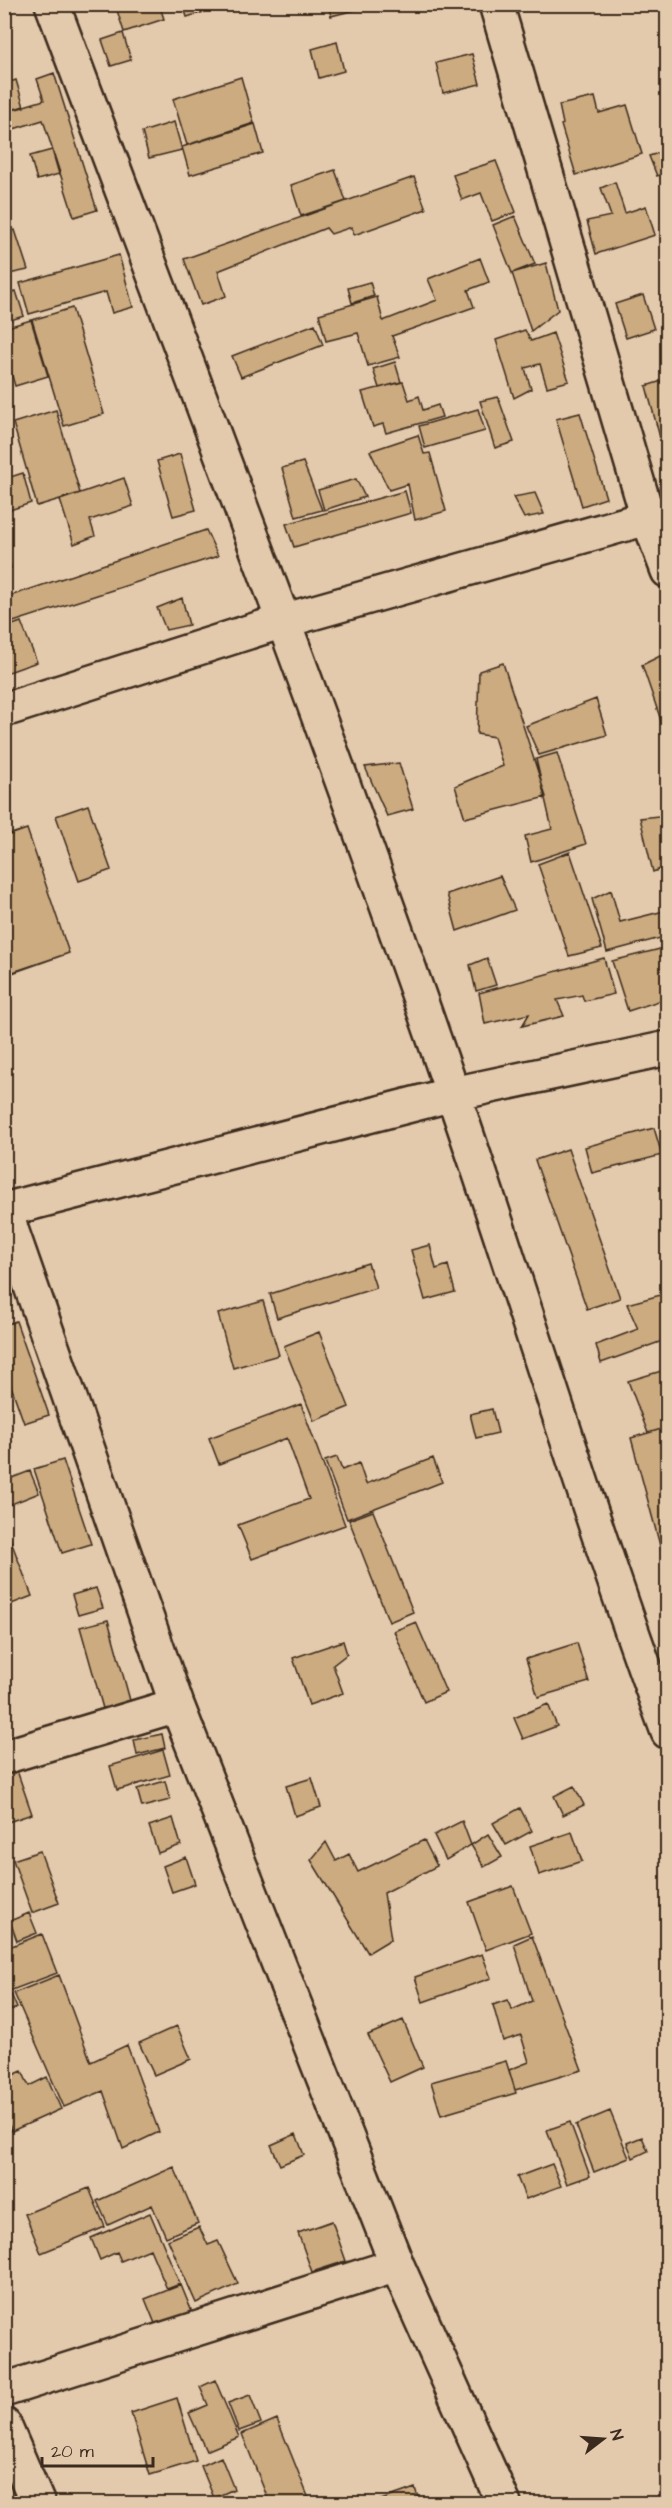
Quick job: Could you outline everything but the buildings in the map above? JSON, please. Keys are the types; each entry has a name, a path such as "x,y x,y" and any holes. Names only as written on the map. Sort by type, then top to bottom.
{"street":[{"path":"52,4 283,621 453,1094 616,1591 668,1732"},
{"path":"496,4 658,515 668,571"},
{"path":"4,710 283,621 658,515"},
{"path":"504,2504 397,2265 177,1705 5,1210 453,1094 668,1048"},
{"path":"4,1757 177,1705"},
{"path":"4,2390 397,2265"},
{"path":"4,2425 38,2504"}]}
